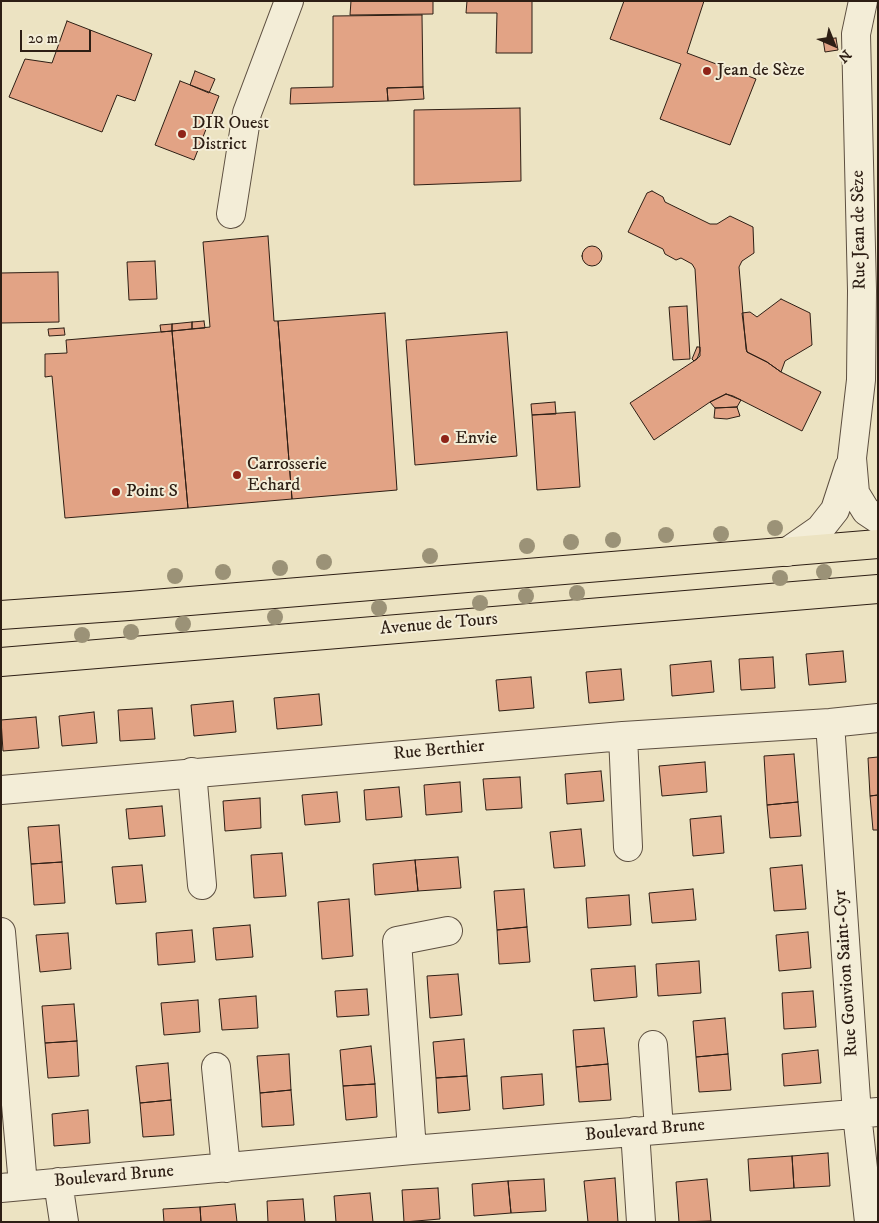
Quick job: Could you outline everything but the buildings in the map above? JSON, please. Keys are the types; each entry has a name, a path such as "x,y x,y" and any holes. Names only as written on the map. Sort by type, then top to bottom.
{"main road":[{"path":"1,615 139,606 878,544"},
{"name":"Avenue de Tours","path":"1,662 878,589"}],"street":[{"path":"231,214 247,113 289,1"},
{"name":"Rue Jean de Sèze","path":"863,1 856,34 862,291 861,380 852,458 855,494 866,511 878,519"},
{"name":"Rue Jean de Sèze","path":"787,552 820,530 835,510 852,458"},
{"name":"Rue Berthier","path":"1,790 623,736 830,723 878,718"},
{"name":"Rue Gouvion Saint-Cyr","path":"830,723 868,1113 869,1222"},
{"path":"623,736 628,847"},
{"path":"192,772 202,885"},
{"path":"412,1150 397,940 448,931"},
{"path":"1,932 12,1187"},
{"path":"641,1222 653,1045"},
{"path":"216,1067 226,1168"},
{"name":"Boulevard Brune","path":"12,1187 412,1150 868,1113"},
{"path":"58,1182 64,1222"}],"place":[{"name":"Jean de Sèze","path":"707,71"},
{"name":"DIR Ouest District","path":"182,134"},
{"name":"Envie","path":"445,439"},
{"name":"Carrosserie Echard","path":"237,475"},
{"name":"Point S","path":"116,492"}]}
